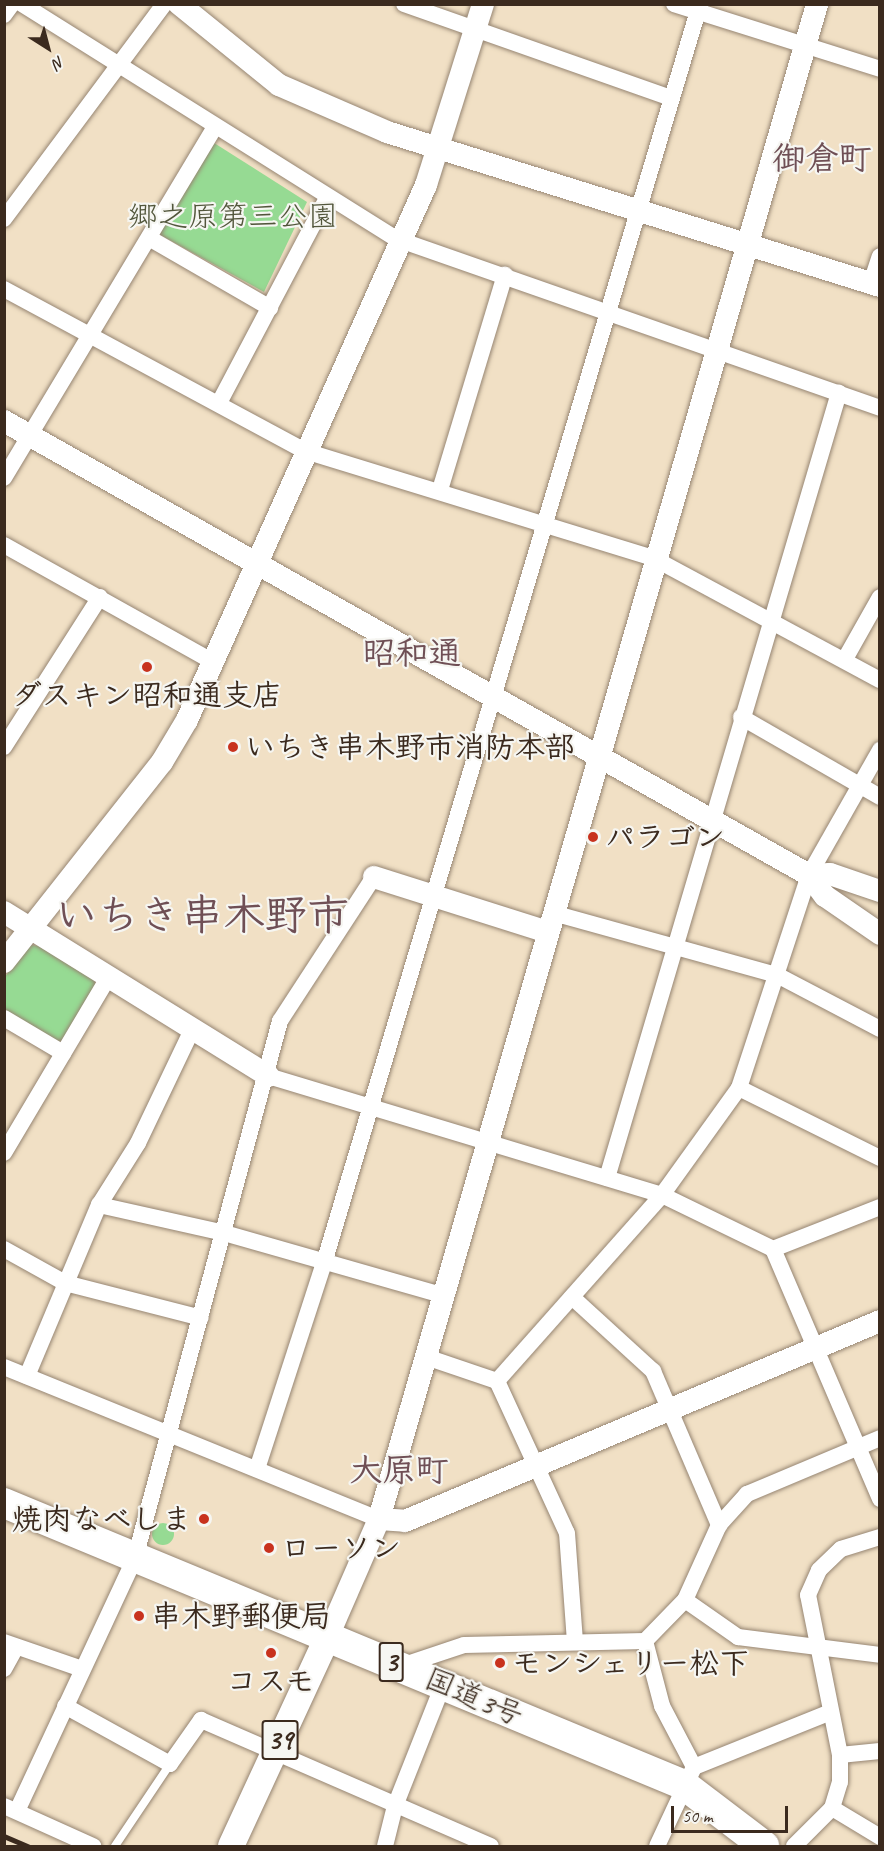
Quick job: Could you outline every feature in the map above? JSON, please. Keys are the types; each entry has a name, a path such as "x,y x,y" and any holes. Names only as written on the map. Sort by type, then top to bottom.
{"highway":[{"name":"国道3号","path":"4,1503 135,1558 329,1634 443,1685 689,1776 764,1846"}],"main road":[{"name":"39","path":"231,1846 329,1634"}],"street":[{"path":"4,15 12,4"},
{"path":"22,4 119,64 214,129 397,239 608,311 879,408"},
{"path":"4,219 164,4"},
{"path":"179,4 279,85 387,132 747,240 875,284 879,256"},
{"path":"404,4 671,98"},
{"path":"4,962 29,927 162,762 215,663 261,561 305,451 397,239 439,148 483,4"},
{"path":"674,4 699,8 806,47 879,69"},
{"path":"329,1634 379,1519 426,1357 441,1295 817,4"},
{"path":"257,1469 324,1263 369,1105 699,8"},
{"path":"4,478 28,433 214,129"},
{"path":"219,403 327,198"},
{"path":"149,238 270,308"},
{"path":"440,490 505,275"},
{"path":"4,289 91,333 305,451 440,490 655,559 770,625 845,659 879,680"},
{"path":"607,1179 838,393"},
{"path":"4,421 261,561 491,697 809,875 825,896 879,934"},
{"path":"4,545 215,663"},
{"path":"4,747 100,597"},
{"path":"845,659 879,597"},
{"path":"741,717 879,797"},
{"path":"497,1381 662,1195 739,1088 809,875 879,750"},
{"path":"809,875 830,874 879,891"},
{"path":"93,1846 10,1809 65,1706 135,1558 268,1076 279,1021 374,877 434,895 550,922 676,945 777,975 879,1029"},
{"path":"4,912 191,1032 268,1076 662,1195 773,1249 879,1499"},
{"path":"4,1153 108,978"},
{"path":"4,1018 63,1053"},
{"path":"27,1376 99,1205 138,1143 191,1032"},
{"path":"739,1088 879,1158"},
{"path":"99,1205 224,1233 441,1295"},
{"path":"773,1249 879,1207"},
{"path":"4,1249 65,1283 201,1318"},
{"path":"572,1297 653,1371 719,1525"},
{"path":"4,1367 379,1519 405,1521 879,1321"},
{"path":"426,1357 497,1381 571,1547 575,1642"},
{"path":"401,1666 464,1645 645,1641 685,1600 719,1525 747,1494 879,1438"},
{"path":"794,1846 832,1808 840,1782 840,1755 828,1713 808,1595 819,1570 842,1549 879,1537"},
{"path":"685,1600 738,1637 819,1650 879,1655"},
{"path":"645,1641 662,1706 689,1776"},
{"path":"4,1669 10,1645 82,1669"},
{"path":"385,1846 395,1806 443,1685"},
{"path":"65,1706 170,1764 201,1720 491,1846"},
{"path":"657,1846 689,1776 828,1713"},
{"path":"840,1755 879,1751"},
{"path":"832,1808 879,1838"}],"lane":[{"path":"115,1846 170,1764"}],"green space":[{"name":"郷之原第三公園","path":"211,141 307,202 264,292 155,232"},
{"path":"29,945 41,946 94,979 96,987 65,1040 56,1043 5,1012 4,978"},
{"path":"163,1523 171,1526 174,1534 171,1542 163,1545 155,1542 152,1534 155,1526"}],"railway":[{"path":"4,1836 28,1846"}],"place":[{"name":"ダスキン昭和通支店","path":"147,667"},
{"name":"いちき串木野市消防本部","path":"233,747"},
{"name":"パラゴン","path":"593,837"},
{"name":"焼肉なべしま","path":"204,1519"},
{"name":"ローソン","path":"269,1548"},
{"name":"串木野郵便局","path":"139,1616"},
{"name":"コスモ","path":"271,1653"},
{"name":"モンシェリー松下","path":"500,1663"}],"district":[{"name":"御倉町","path":"822,159"},
{"name":"昭和通","path":"412,654"},
{"name":"いちき串木野市","path":"202,916"},
{"name":"大原町","path":"399,1471"}]}
